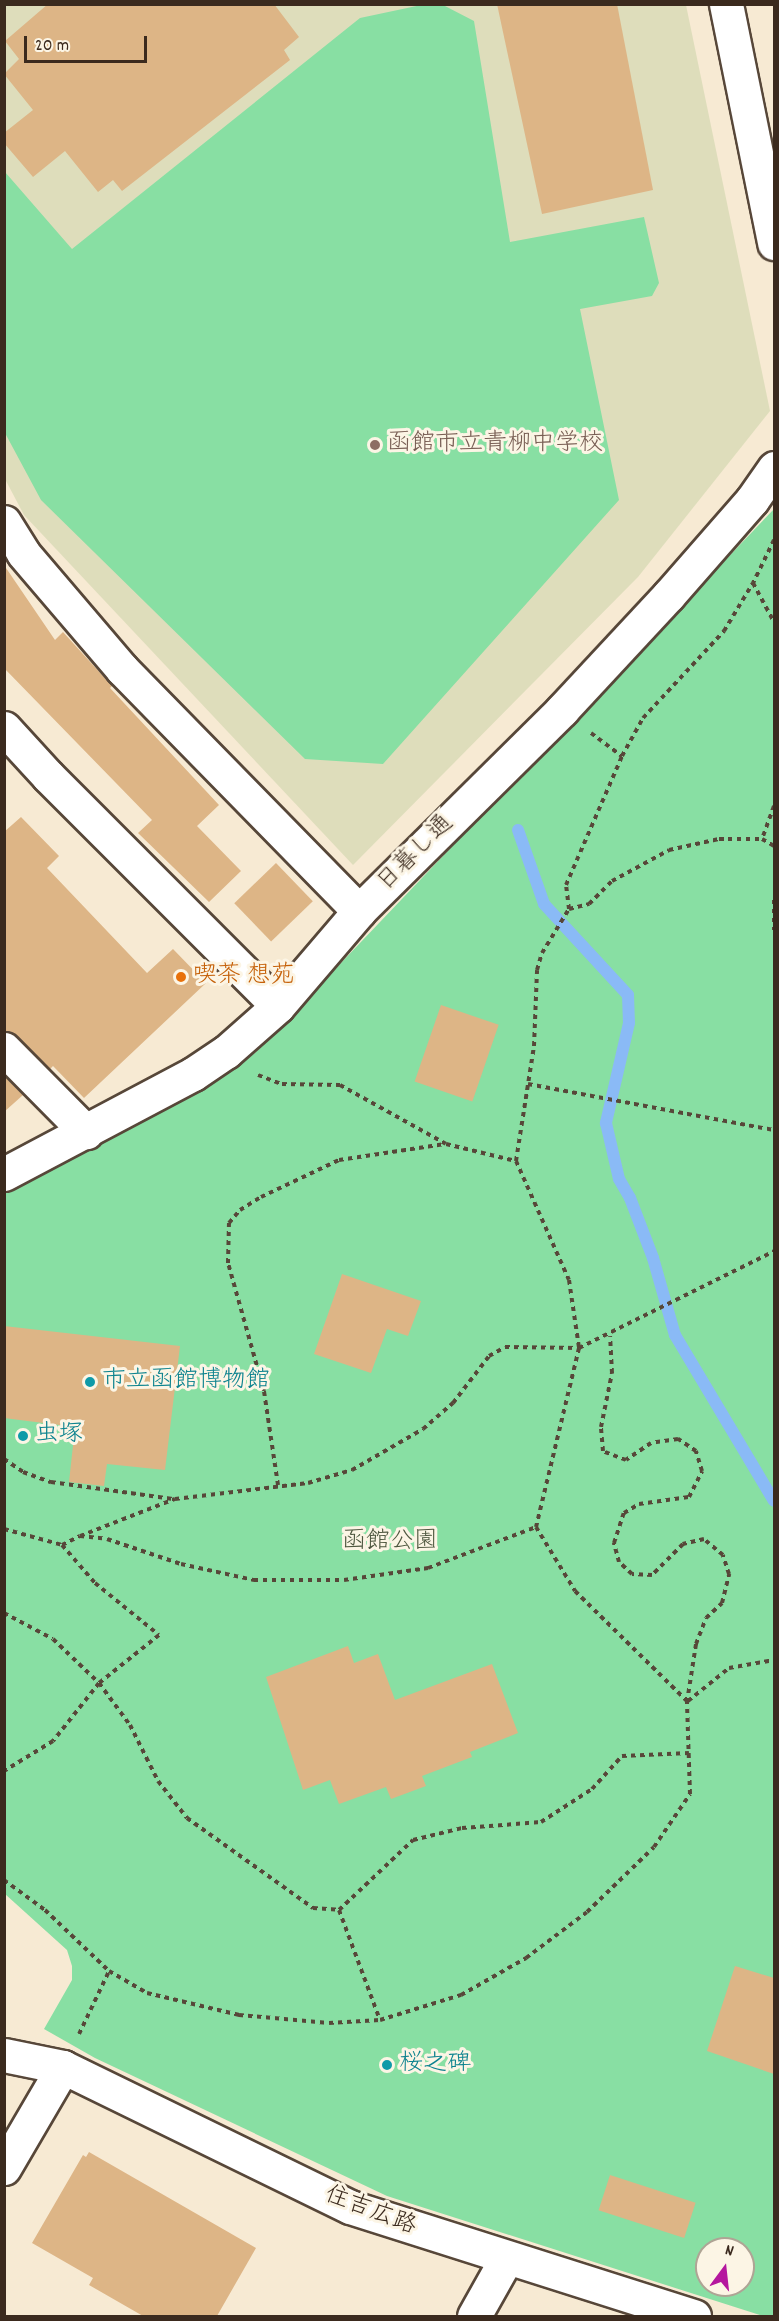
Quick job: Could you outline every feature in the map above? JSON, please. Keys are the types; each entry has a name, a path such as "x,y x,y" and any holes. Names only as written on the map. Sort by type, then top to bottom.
{"street":[{"path":"726,4 774,243"},
{"name":"日暮し通","path":"4,1174 86,1132 226,1052 278,1006 359,911 562,710 698,561 774,468"},
{"path":"4,522 23,553 122,669 359,911"},
{"path":"4,728 48,776 278,1006"},
{"path":"4,1049 86,1132"},
{"name":"住吉広路","path":"4,2055 63,2067 350,2207 506,2259 694,2316"},
{"path":"4,2168 63,2067"},
{"path":"474,2316 506,2259"}],"path":[{"path":"687,1702 575,1591 536,1527 579,1348 569,1280 516,1161 534,1046 537,970 542,953 569,909 566,885 638,728 724,631 753,584 774,540"},
{"path":"753,584 774,622"},
{"path":"762,839 774,806"},
{"path":"569,909 589,904 612,881 669,849 719,839 762,839 774,846"},
{"path":"774,900 774,930"},
{"path":"226,1052 248,1071 282,1084 340,1085 446,1144 516,1161"},
{"path":"527,1084 774,1130"},
{"path":"278,1485 264,1391 228,1263 230,1223 240,1210 261,1197 339,1160 446,1144"},
{"path":"62,1545 175,1499 308,1483 352,1470 392,1450 453,1403 489,1356 506,1347 579,1348 610,1336 774,1251"},
{"path":"4,1880 45,1910 109,1971 147,1993 239,2015 329,2023 380,2020 461,1995 526,1958 587,1912 654,1847 690,1794 687,1702 699,1631 723,1603 729,1574 727,1564 714,1547 695,1538 683,1544 652,1575 632,1574 619,1562 614,1543 624,1514 639,1504 689,1497 702,1471 696,1451 678,1439 651,1443 626,1460 603,1451 601,1427 612,1373 610,1336"},
{"path":"4,1459 23,1472 51,1482 175,1499"},
{"path":"80,1536 107,1539 181,1564 254,1580 344,1580 428,1568 536,1527"},
{"path":"4,1529 62,1545 95,1583 159,1635 99,1683 53,1741 4,1771"},
{"path":"4,1613 53,1639 99,1683 130,1725 159,1781 187,1818 313,1908 339,1910 413,1840 462,1828 541,1822 592,1789 622,1756 689,1753"},
{"path":"687,1702 729,1668 774,1659"},
{"path":"339,1910 380,2020"},
{"path":"63,2067 109,1971"}],"shaded area":[{"name":"函館市立青柳中学校","path":"4,5 686,5 770,411 638,577 353,865 24,515 5,479"}],"green space":[{"name":"函館市立青柳中学校","path":"426,4 443,5 474,21 510,242 644,217 659,283 652,296 580,309 619,500 383,764 305,759 41,500 5,433 5,172 72,249 360,18"},
{"name":"函館公園","path":"774,509 774,2316 763,2316 703,2297 755,2297 755,2237 695,2237 695,2294 387,2196 95,2058 44,2029 72,1980 72,1966 67,1950 5,1894 5,1193 255,1053"}],"building":[{"path":"48,4 274,4 299,37 284,50 290,60 122,191 113,180 98,192 65,151 33,177 4,143 4,133 33,110 4,74 19,59 5,41"},
{"path":"497,4 617,4 653,190 542,214"},
{"path":"4,565 55,640 63,632 112,686 110,688 219,805 197,826 241,871 209,902 138,833 152,820 4,668"},
{"path":"21,817 59,856 47,868 147,973 173,949 206,983 84,1098 53,1066 50,1069 17,1036 4,1031 4,832"},
{"path":"276,863 313,901 271,941 234,903"},
{"path":"441,1005 499,1025 472,1101 415,1082"},
{"path":"4,1076 23,1095 4,1112"},
{"path":"342,1274 421,1301 408,1336 387,1329 371,1373 314,1354"},
{"name":"市立函館博物館","path":"4,1326 180,1346 165,1470 107,1464 104,1486 69,1482 75,1427 4,1418"},
{"path":"348,1646 354,1663 378,1654 395,1700 492,1664 518,1733 470,1752 472,1757 422,1776 426,1786 391,1799 386,1787 339,1804 330,1780 303,1790 266,1677"},
{"path":"735,1966 774,1978 774,2074 707,2051"},
{"path":"89,2152 256,2248 217,2316 143,2316 89,2285 93,2278 32,2243 83,2155 86,2157"},
{"path":"610,2175 696,2203 684,2238 599,2210"}],"waterway":[{"path":"518,830 544,904 628,995 629,1023 606,1123 619,1179 630,1198 653,1258 675,1335 774,1501"}],"place":[{"name":"函館市立青柳中学校","path":"375,445"},
{"name":"喫茶 想苑","path":"181,977"},
{"name":"市立函館博物館","path":"90,1382"},
{"name":"虫塚","path":"23,1436"},
{"name":"桜之碑","path":"387,2065"}]}
